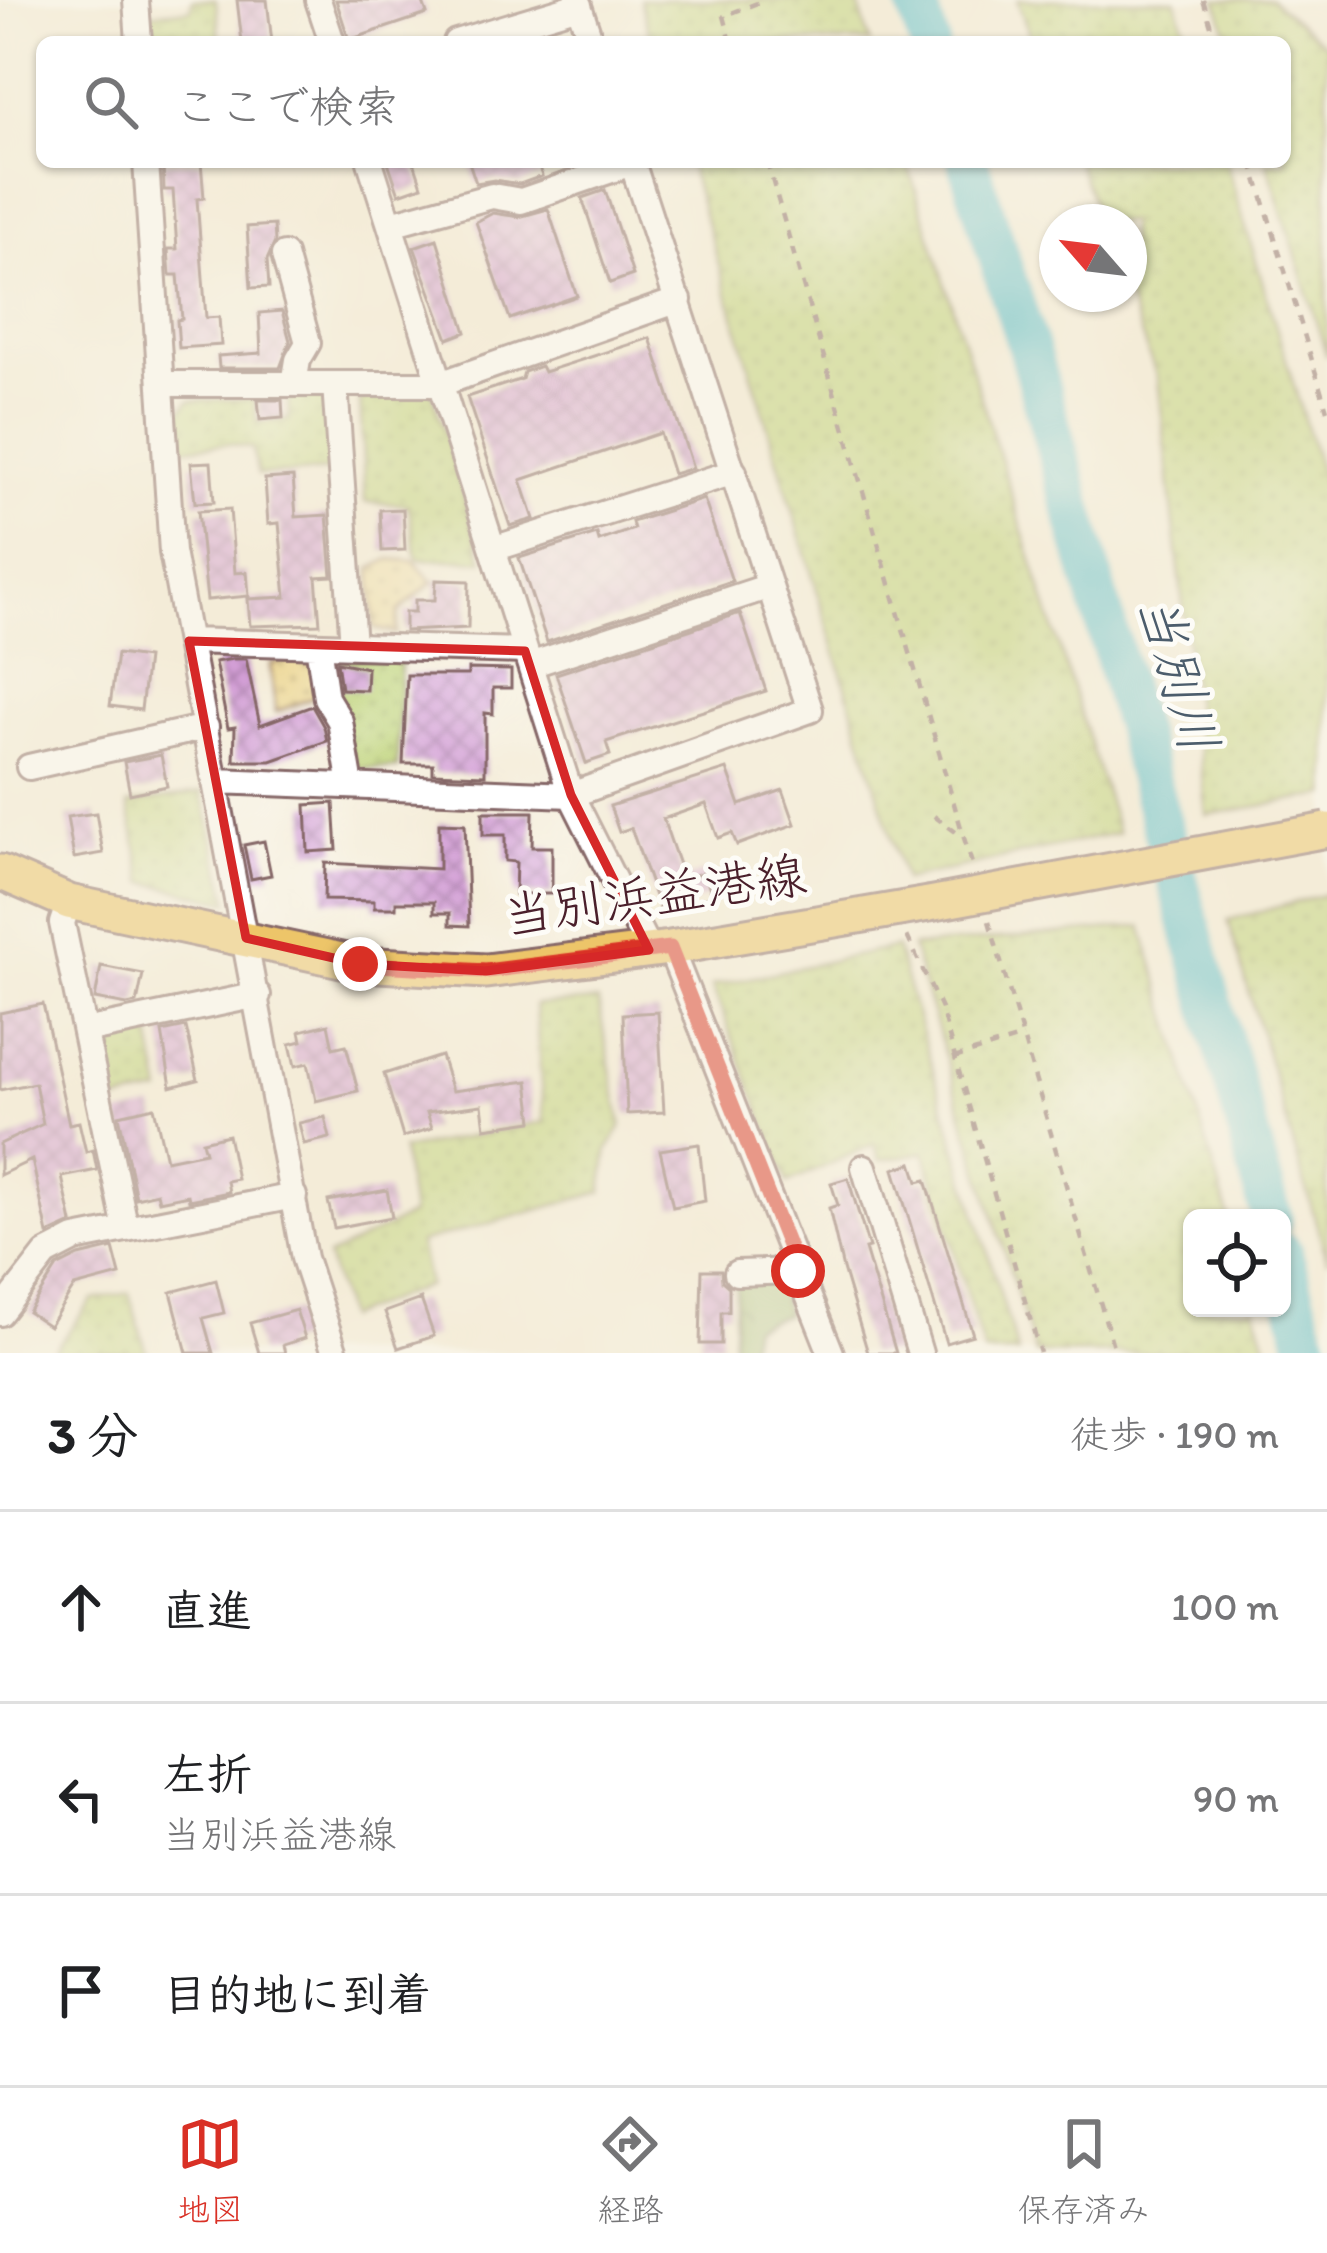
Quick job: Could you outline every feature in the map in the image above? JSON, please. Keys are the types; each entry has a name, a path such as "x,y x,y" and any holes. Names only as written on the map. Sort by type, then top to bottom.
{"main road":[{"name":"当別浜益港線","path":"0,872 69,902 360,964 486,971 660,949 1327,830"}],"street":[{"path":"136,0 139,36"},
{"path":"318,0 330,36"},
{"path":"475,36 578,3 590,36"},
{"path":"146,168 172,552 304,1258 335,1353"},
{"path":"372,168 571,795 660,949 831,1353"},
{"path":"391,224 492,196 521,201 617,168"},
{"path":"216,781 571,795 810,710 634,168"},
{"path":"284,255 308,343 298,360 294,384"},
{"path":"161,384 440,384 679,300"},
{"path":"335,384 353,646"},
{"path":"493,549 734,472"},
{"path":"189,641 527,658 770,586"},
{"path":"318,645 326,698 340,721 351,786"},
{"path":"29,766 206,727"},
{"path":"69,902 62,923 126,1229"},
{"path":"85,1031 258,995"},
{"path":"864,1167 920,1353"},
{"path":"0,1313 46,1253 75,1239 294,1196"},
{"path":"737,1274 798,1271"}],"path":[{"path":"729,36 724,16 765,0"},
{"path":"1204,0 1214,36"},
{"path":"769,168 978,884"},
{"path":"1254,168 1327,410"},
{"path":"934,816 964,838"},
{"path":"916,906 908,941 941,1009 1040,1353"},
{"path":"985,907 1115,1353"},
{"path":"953,1058 1023,1036"}],"highlighted area":[{"path":"189,641 525,651 571,795 649,950 486,971 360,964 246,938"}],"green space":[{"path":"192,0 216,0 219,36 150,36 148,13 191,9"},
{"path":"640,0 857,0 868,36 650,36"},
{"path":"1017,0 1176,0 1187,36 1030,36"},
{"path":"1217,0 1271,0 1327,46 1327,357 1269,168 1291,168 1291,36 1228,36"},
{"path":"690,168 909,168 1118,833 904,880"},
{"path":"1079,168 1228,168 1327,494 1327,795 1206,815 1158,380 1133,312 1147,312 1147,204 1093,204"},
{"path":"310,391 328,402 334,471 258,475 252,448 231,444 183,448 180,412 190,400 254,399 257,422 289,420 288,395"},
{"path":"432,391 483,561 417,559 408,505 365,502 360,399"},
{"path":"325,658 401,660 397,768 357,769 330,693"},
{"path":"202,792 229,902 144,882 128,805"},
{"path":"1327,894 1327,1261 1228,920"},
{"path":"1142,926 1226,1209 1183,1209 1183,1317 1258,1317 1269,1353 1035,1353 912,947"},
{"path":"896,947 1018,1353 984,1353 925,1152 880,1160 874,1144 788,1183 712,986"},
{"path":"598,1001 622,1126 608,1150 602,1192 419,1243 428,1285 346,1318 327,1257 411,1215 402,1150 544,1122 535,1005"},
{"path":"150,1029 162,1093 110,1103 98,1039"},
{"path":"776,1278 787,1314 753,1326 748,1353 732,1353 736,1283"},
{"path":"129,1293 147,1353 52,1353 92,1300"}],"sand":[{"path":"390,559 414,561 433,582 399,611 396,634 374,628 371,569"},
{"path":"317,662 323,694 276,712 270,664"}],"building":[{"path":"237,0 267,0 271,36 241,36"},
{"path":"336,0 422,0 427,14 348,36"},
{"path":"163,168 202,168 204,198 197,199 206,318 219,317 221,345 179,348 178,275 170,275 168,249 177,249 173,190 164,190"},
{"path":"390,168 416,168 422,186 399,194"},
{"path":"471,168 539,168 542,176 520,184 476,183"},
{"path":"605,190 633,275 610,283 582,198"},
{"path":"548,209 577,296 510,319 476,222 493,213 519,217"},
{"path":"274,225 275,242 267,260 269,287 251,288 247,227"},
{"path":"437,239 466,332 448,339 414,247"},
{"path":"282,311 290,341 280,368 219,368 218,356 261,353 259,313"},
{"path":"650,338 693,468 673,474 660,433 521,480 534,519 510,526 467,397 522,379 524,372 541,366 544,372"},
{"path":"258,400 282,400 283,418 260,420"},
{"path":"211,462 214,502 195,503 191,463"},
{"path":"293,477 296,517 327,515 332,576 316,577 320,624 250,626 248,599 286,597 279,523 268,524 265,479"},
{"path":"704,499 732,581 547,642 519,558 597,534 599,541 634,529 632,522"},
{"path":"230,509 235,573 247,572 249,596 207,600 198,511"},
{"path":"403,509 405,550 382,551 380,510"},
{"path":"436,580 469,581 468,628 405,631 405,612 415,612 415,600 435,600"},
{"path":"740,613 766,691 606,742 610,755 586,763 556,674"},
{"path":"117,654 147,658 141,710 110,706"},
{"path":"246,659 260,725 312,706 327,741 271,761 234,761 235,727 228,728 215,662"},
{"path":"337,662 367,668 366,690 341,689"},
{"path":"468,669 511,670 511,688 493,688 493,714 485,713 485,775 433,773 433,764 403,764 407,675 468,675"},
{"path":"161,755 167,786 130,794 124,762"},
{"path":"727,769 740,805 783,790 795,824 737,845 732,833 718,838 706,804 663,819 684,879 704,872 712,895 661,913 631,828 619,832 610,806"},
{"path":"334,803 337,850 308,852 306,805"},
{"path":"483,812 533,812 532,847 552,847 552,894 515,894 516,862 505,861 505,835 483,835"},
{"path":"96,813 103,853 74,858 67,817"},
{"path":"439,823 465,824 469,926 450,925 450,913 434,913 434,902 396,902 396,908 374,908 374,901 324,900 325,863 439,869"},
{"path":"264,841 271,875 251,879 244,845"},
{"path":"101,966 143,974 137,1003 95,999"},
{"path":"43,1004 69,1124 79,1122 86,1152 93,1150 97,1170 62,1177 72,1223 48,1234 32,1160 0,1175 0,1144 43,1124 35,1083 0,1090 0,1013"},
{"path":"658,1012 664,1112 627,1114 623,1014"},
{"path":"328,1024 333,1048 346,1045 358,1091 316,1101 308,1063 295,1066 290,1044 302,1041 300,1031"},
{"path":"186,1027 198,1080 171,1087 162,1032"},
{"path":"441,1056 452,1091 528,1081 533,1121 485,1128 482,1105 427,1112 432,1128 403,1137 384,1074"},
{"path":"154,1107 166,1160 205,1152 202,1141 228,1135 237,1179 227,1181 229,1192 189,1200 188,1195 159,1201 157,1193 136,1198 119,1115"},
{"path":"325,1117 330,1138 304,1144 299,1123"},
{"path":"699,1144 705,1201 673,1207 660,1150"},
{"path":"912,1163 918,1182 926,1180 973,1335 946,1343 894,1169"},
{"path":"848,1178 896,1353 868,1353 843,1269 829,1208 838,1205 831,1183"},
{"path":"387,1190 392,1217 334,1228 328,1201"},
{"path":"113,1248 120,1275 74,1287 49,1326 28,1312 57,1267"},
{"path":"702,1270 721,1270 722,1281 729,1287 729,1312 721,1312 721,1344 700,1344"},
{"path":"216,1280 224,1313 203,1318 213,1353 187,1353 171,1292"},
{"path":"421,1299 434,1336 398,1348 385,1312"},
{"path":"296,1310 305,1338 283,1345 285,1353 259,1353 250,1323"}],"waterway":[{"name":"当別川","path":"915,0 927,36"},
{"name":"当別川","path":"970,168 1028,347 1269,1209"},
{"name":"当別川","path":"1291,1285 1310,1353"}],"route":[{"path":"360,964 486,971 670,948 798,1271"}]}
